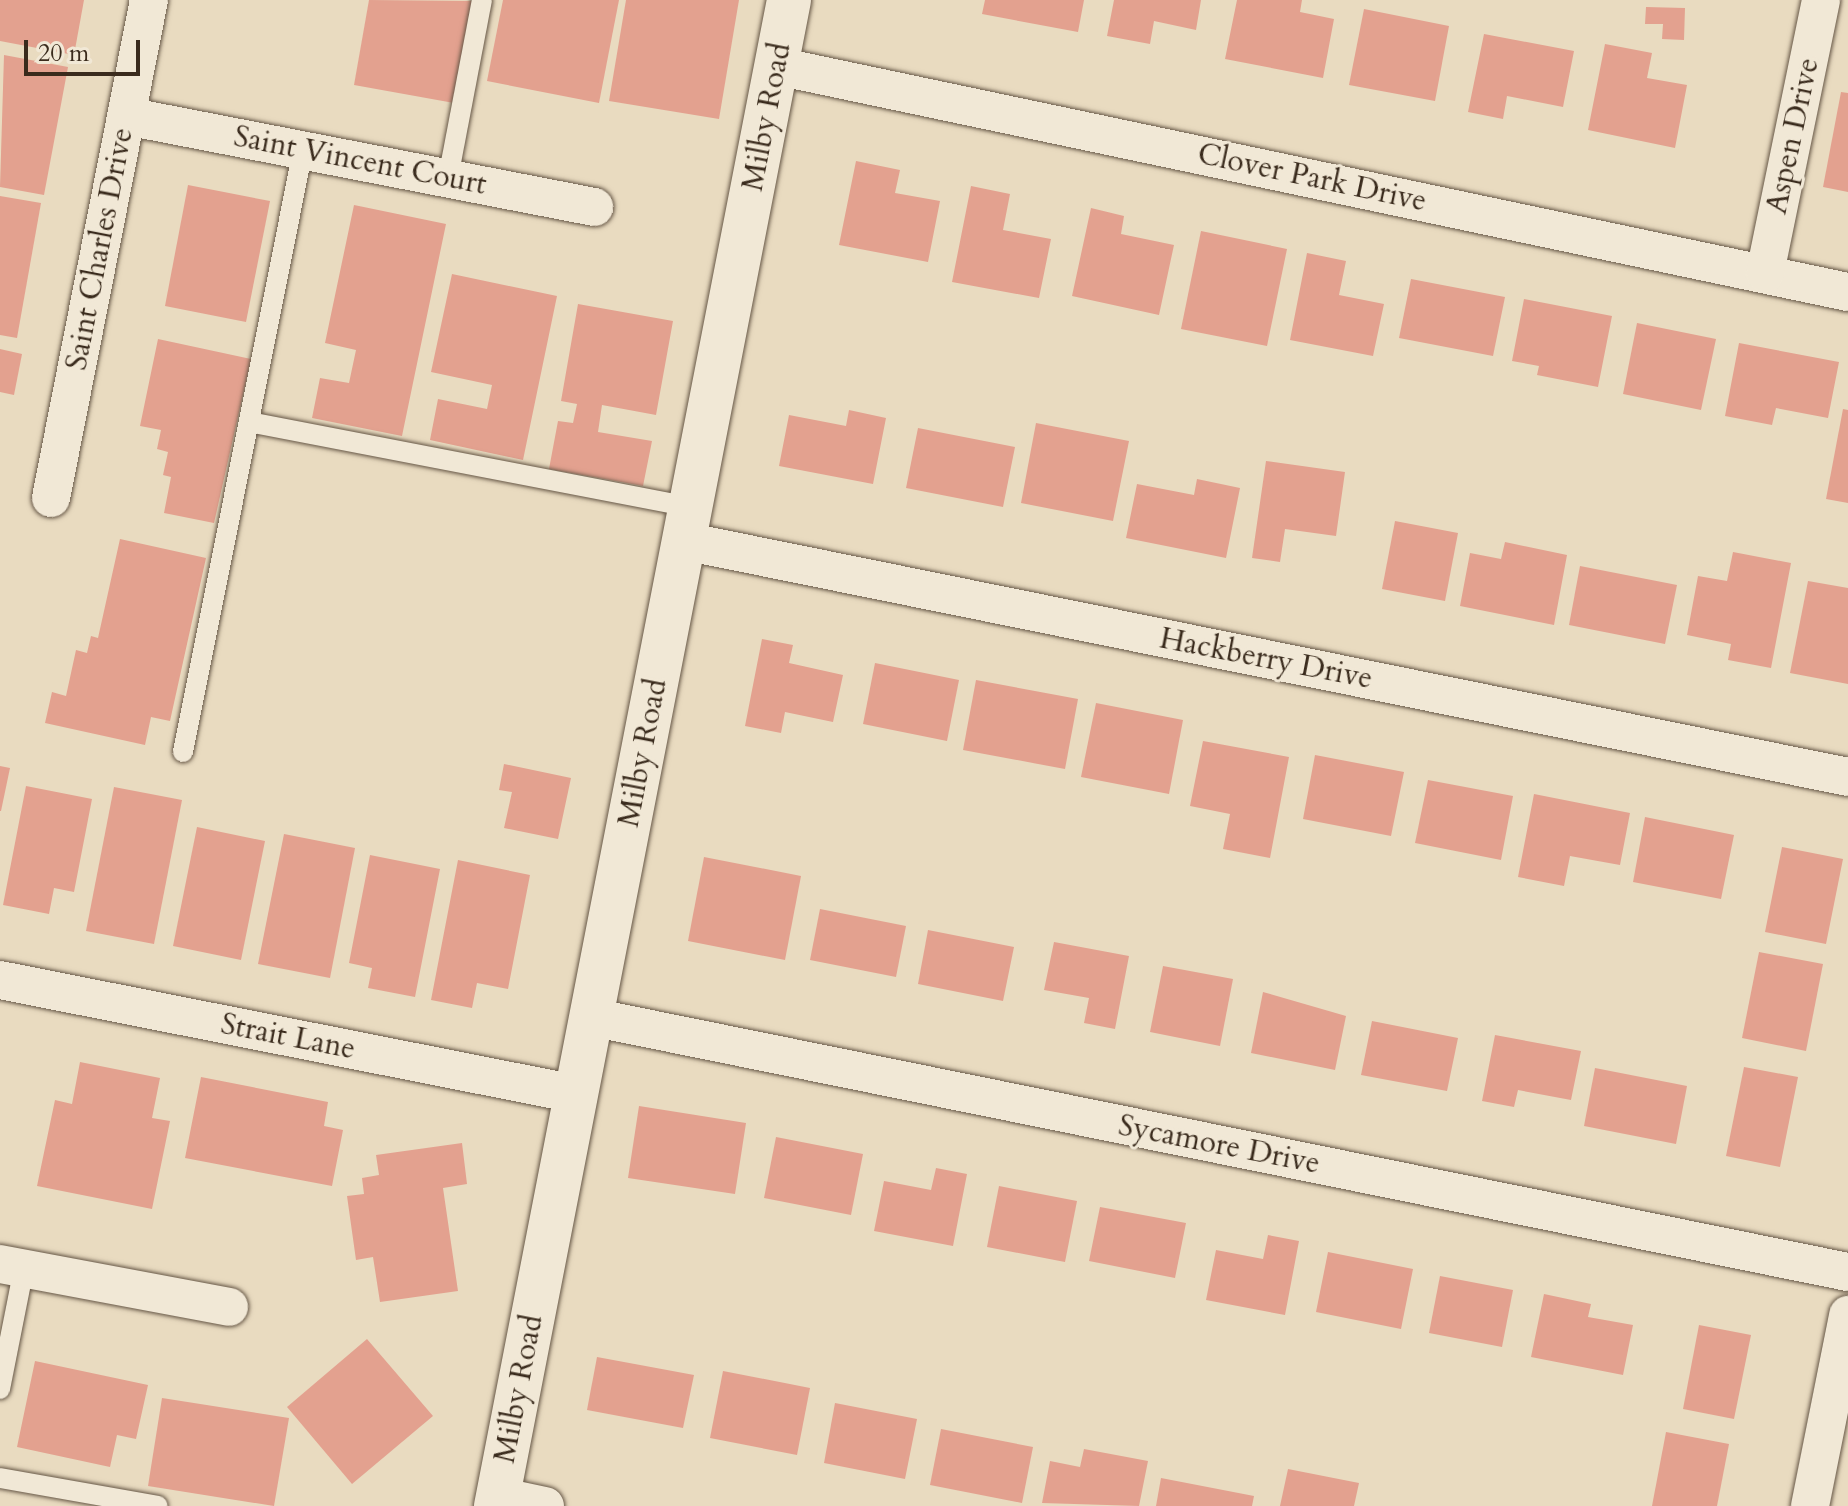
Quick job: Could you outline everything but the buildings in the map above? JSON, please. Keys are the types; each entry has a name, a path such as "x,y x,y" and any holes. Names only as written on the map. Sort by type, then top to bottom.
{"street":[{"name":"Saint Charles Drive","path":"51,498 149,0"},
{"name":"Milby Road","path":"497,1501 789,0"},
{"name":"Aspen Drive","path":"1765,273 1821,0"},
{"name":"Clover Park Drive","path":"777,66 1848,292"},
{"name":"Saint Vincent Court","path":"126,116 594,207"},
{"name":"Hackberry Drive","path":"688,524 1848,777"},
{"name":"Strait Lane","path":"0,980 576,1094"},
{"name":"Sycamore Drive","path":"591,1017 1848,1272"},
{"path":"12,1266 229,1307"},
{"path":"1810,1506 1848,1315"},
{"path":"497,1501 545,1506"}],"lane":[{"path":"448,178 482,0"},
{"path":"183,752 303,150"},
{"path":"249,422 688,524"},
{"path":"0,1389 12,1266"},
{"path":"0,1478 158,1506"}]}
